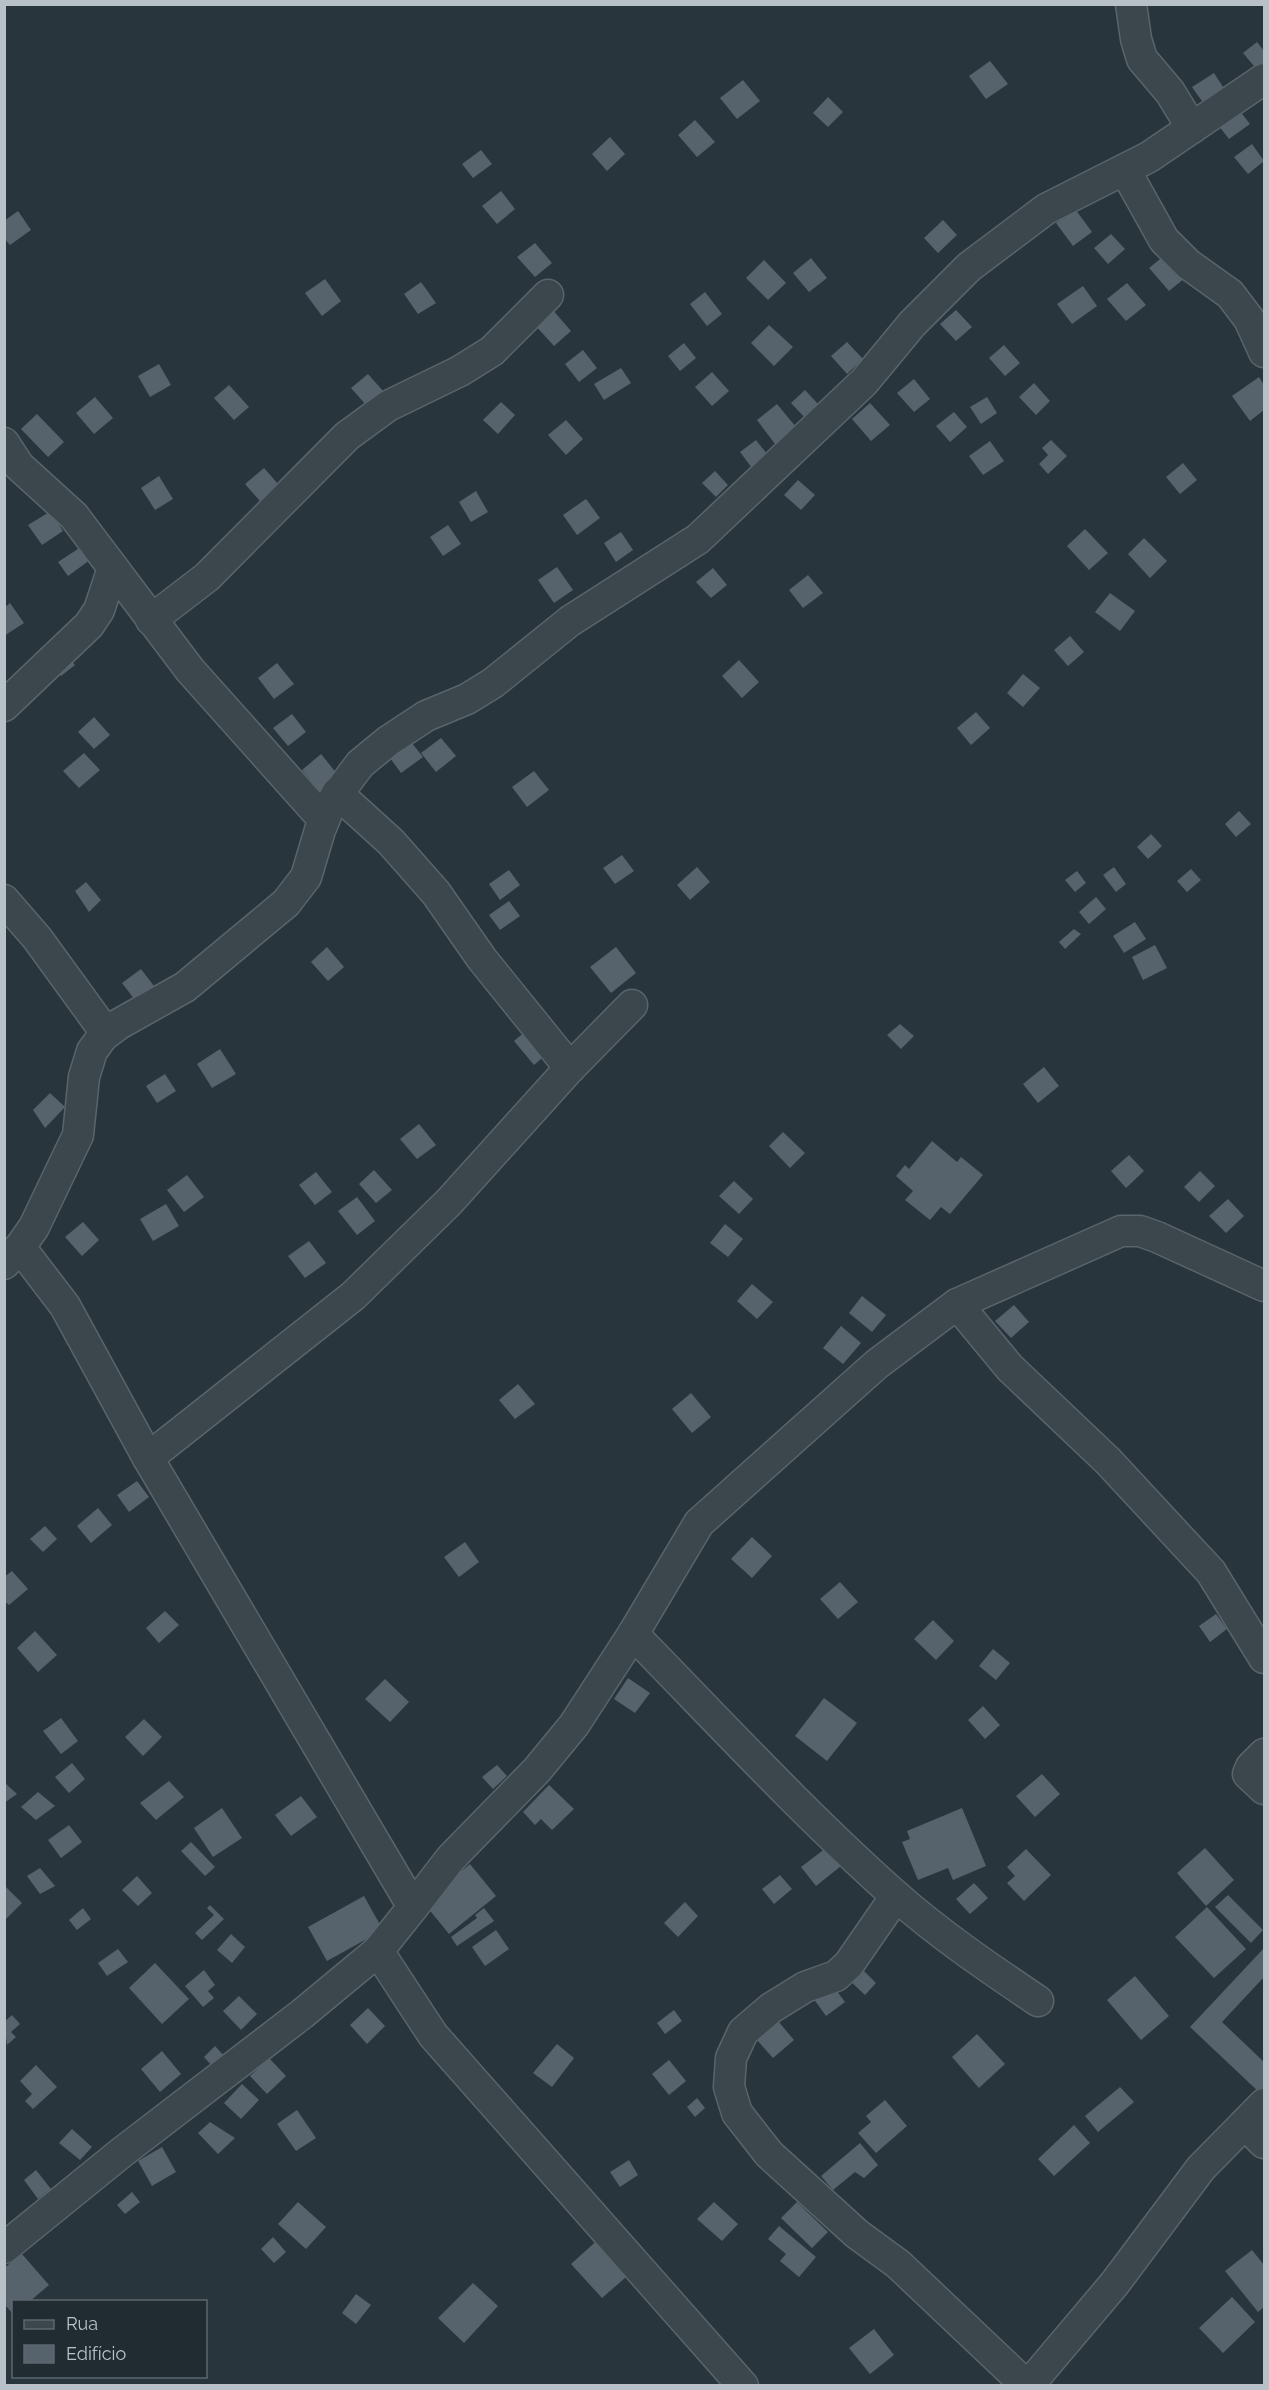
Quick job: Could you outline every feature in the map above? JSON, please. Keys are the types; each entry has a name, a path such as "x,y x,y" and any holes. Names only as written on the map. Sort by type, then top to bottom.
{"street":[{"path":"1131,4 1136,39 1142,59 1170,92 1192,128"},
{"path":"413,1907 148,1458 65,1306 12,1255 34,1227 78,1135 84,1077 92,1052 106,1034 185,987 286,903 306,876 324,820 337,793 360,764 388,741 426,716 466,699 493,683 570,621 698,539 864,382 912,324 969,267 1046,209 1125,170 1264,79"},
{"path":"1125,170 1164,240 1188,264 1230,294 1249,319 1264,352"},
{"path":"89,624 124,615 149,617 207,577 347,436 388,406 460,371 492,351 548,296"},
{"path":"4,443 19,466 74,516 190,670 324,820"},
{"path":"4,706 89,624 99,610 113,568"},
{"path":"337,793 391,842 436,893 482,959 570,1068"},
{"path":"4,900 37,938 106,1034"},
{"path":"148,1458 353,1296 449,1202 570,1068 632,1005"},
{"path":"4,2248 121,2153 302,2014 378,1951 451,1858 537,1770 574,1725 633,1634 699,1523 877,1364 957,1304 1121,1231 1140,1231 1157,1237 1264,1286"},
{"path":"957,1304 1010,1368 1101,1453 1211,1572 1264,1658"},
{"path":"633,1634 823,1827 896,1896 985,1965 1038,2001"},
{"path":"1264,1754 1251,1767 1248,1774 1264,1789"},
{"path":"896,1896 849,1964 836,1976 805,1987 771,2008 743,2032 731,2058 729,2087 736,2113 769,2154 849,2228 898,2264 1027,2385 1115,2283 1201,2168 1258,2123"},
{"path":"378,1951 433,2036 743,2385"}],"building":[{"path":"1257,42 1264,51 1264,67 1259,72 1243,53"},
{"path":"990,61 1008,84 986,99 969,76"},
{"path":"1214,73 1225,90 1204,104 1192,87"},
{"path":"743,80 760,101 737,119 720,98"},
{"path":"828,97 843,112 828,127 813,113"},
{"path":"1236,106 1250,124 1229,139 1215,121"},
{"path":"695,120 715,142 697,157 678,135"},
{"path":"610,137 625,154 607,171 592,154"},
{"path":"1252,144 1264,161 1248,174 1234,157"},
{"path":"481,150 492,164 473,178 462,164"},
{"path":"501,191 515,209 497,224 482,206"},
{"path":"1075,209 1092,232 1073,246 1056,223"},
{"path":"18,211 31,230 10,245 4,238 4,221"},
{"path":"943,220 957,235 938,253 924,238"},
{"path":"1111,234 1125,249 1108,264 1094,248"},
{"path":"535,243 552,263 535,277 517,257"},
{"path":"1165,255 1185,278 1169,291 1149,268"},
{"path":"811,258 827,278 809,292 793,273"},
{"path":"764,260 786,283 768,300 746,278"},
{"path":"325,279 341,301 322,316 305,293"},
{"path":"421,282 436,303 418,314 404,294"},
{"path":"1127,283 1146,305 1126,321 1107,299"},
{"path":"1083,286 1097,306 1072,324 1057,304"},
{"path":"705,292 722,314 707,326 690,304"},
{"path":"552,309 571,331 554,346 534,324"},
{"path":"956,310 972,327 956,341 940,324"},
{"path":"769,325 793,347 774,366 751,343"},
{"path":"847,342 863,359 847,374 831,356"},
{"path":"684,343 696,358 680,371 668,356"},
{"path":"1004,345 1020,363 1005,376 989,358"},
{"path":"583,350 597,368 579,382 565,364"},
{"path":"159,364 171,385 150,397 138,376"},
{"path":"621,368 631,383 604,400 594,384"},
{"path":"712,372 729,391 712,406 695,387"},
{"path":"368,374 384,392 367,406 351,388"},
{"path":"1259,377 1264,385 1264,410 1250,421 1232,396"},
{"path":"914,379 930,399 914,412 897,393"},
{"path":"1034,383 1050,401 1036,415 1019,397"},
{"path":"229,385 249,407 234,420 214,398"},
{"path":"805,390 820,406 806,419 791,403"},
{"path":"95,397 113,418 94,434 76,413"},
{"path":"987,397 997,413 981,424 970,407"},
{"path":"501,402 515,415 498,434 483,420"},
{"path":"870,403 890,425 871,441 852,419"},
{"path":"777,404 796,427 775,444 757,420"},
{"path":"954,412 967,427 950,442 936,426"},
{"path":"37,414 64,442 48,457 21,429"},
{"path":"566,420 583,439 566,455 548,435"},
{"path":"756,440 771,459 755,472 740,452"},
{"path":"1051,440 1067,456 1048,474 1039,464 1048,455 1042,448"},
{"path":"990,441 1004,461 983,475 969,456"},
{"path":"1183,463 1197,480 1180,494 1166,477"},
{"path":"264,468 279,485 260,501 245,484"},
{"path":"715,471 728,485 716,497 702,483"},
{"path":"159,476 173,499 155,510 141,488"},
{"path":"798,480 815,495 801,510 784,495"},
{"path":"476,491 488,512 471,522 459,502"},
{"path":"586,499 600,518 577,535 563,515"},
{"path":"51,511 63,531 42,545 28,525"},
{"path":"448,525 461,544 443,556 430,537"},
{"path":"1085,529 1108,553 1089,570 1067,546"},
{"path":"621,532 633,550 616,562 604,543"},
{"path":"1144,538 1167,561 1150,578 1128,554"},
{"path":"81,547 90,560 68,576 58,562"},
{"path":"557,567 573,590 554,603 538,580"},
{"path":"713,568 727,585 711,598 696,582"},
{"path":"808,575 823,593 803,608 789,590"},
{"path":"1110,593 1135,611 1120,631 1095,612"},
{"path":"10,603 24,623 4,636 4,608"},
{"path":"1070,636 1084,652 1068,666 1054,650"},
{"path":"66,654 75,665 61,676 53,665"},
{"path":"739,660 759,682 742,698 722,676"},
{"path":"277,663 294,684 274,699 258,678"},
{"path":"1023,674 1040,688 1023,707 1007,693"},
{"path":"976,712 990,728 971,745 957,728"},
{"path":"292,714 306,732 288,746 273,728"},
{"path":"94,717 110,735 94,749 78,732"},
{"path":"441,738 456,756 436,772 421,753"},
{"path":"411,742 423,757 401,773 390,758"},
{"path":"84,753 100,770 79,788 63,771"},
{"path":"321,754 338,775 319,791 302,770"},
{"path":"534,771 549,790 527,807 512,787"},
{"path":"1239,811 1251,824 1236,837 1225,824"},
{"path":"1151,834 1162,846 1148,859 1137,847"},
{"path":"622,855 634,871 615,884 603,868"},
{"path":"697,867 710,882 690,900 677,885"},
{"path":"1114,867 1126,884 1116,892 1103,875"},
{"path":"1191,869 1201,880 1187,892 1177,881"},
{"path":"509,870 520,885 500,900 489,884"},
{"path":"1077,871 1086,883 1075,892 1065,880"},
{"path":"86,882 101,900 89,912 75,891"},
{"path":"1096,897 1106,909 1089,924 1079,912"},
{"path":"509,901 520,916 500,930 489,915"},
{"path":"1135,922 1146,939 1124,953 1113,936"},
{"path":"1074,929 1081,934 1065,949 1059,942"},
{"path":"1155,945 1167,968 1143,980 1132,957"},
{"path":"327,947 344,967 328,981 311,962"},
{"path":"616,947 636,973 611,993 590,967"},
{"path":"141,969 157,990 138,1004 122,983"},
{"path":"900,1024 914,1036 901,1049 887,1035"},
{"path":"533,1025 554,1048 534,1065 514,1041"},
{"path":"220,1049 236,1074 212,1088 197,1064"},
{"path":"1044,1067 1059,1086 1038,1103 1023,1084"},
{"path":"165,1074 176,1091 157,1103 146,1086"},
{"path":"50,1093 65,1107 45,1128 33,1110"},
{"path":"419,1124 436,1145 417,1159 400,1139"},
{"path":"783,1132 805,1153 790,1168 769,1146"},
{"path":"932,1141 957,1162 961,1157 983,1175 950,1214 941,1207 930,1220 905,1200 913,1191 896,1176 905,1165 909,1169"},
{"path":"1129,1155 1144,1171 1126,1188 1111,1171"},
{"path":"374,1170 392,1190 376,1203 359,1184"},
{"path":"1200,1171 1215,1186 1199,1202 1184,1187"},
{"path":"316,1172 332,1192 315,1205 299,1185"},
{"path":"187,1175 204,1197 184,1212 167,1190"},
{"path":"734,1181 753,1199 739,1214 719,1196"},
{"path":"357,1197 375,1221 357,1235 338,1211"},
{"path":"1228,1199 1244,1216 1226,1233 1209,1216"},
{"path":"166,1204 179,1226 153,1241 140,1219"},
{"path":"83,1222 99,1240 82,1256 65,1237"},
{"path":"725,1224 743,1239 728,1257 710,1243"},
{"path":"309,1241 326,1263 305,1278 288,1256"},
{"path":"752,1284 773,1302 757,1319 737,1301"},
{"path":"862,1296 886,1315 872,1332 849,1313"},
{"path":"1014,1305 1029,1322 1011,1338 995,1321"},
{"path":"841,1326 861,1343 843,1364 823,1348"},
{"path":"518,1384 535,1404 515,1419 499,1400"},
{"path":"691,1393 711,1417 692,1433 672,1409"},
{"path":"137,1481 149,1497 129,1512 117,1495"},
{"path":"98,1508 112,1525 91,1543 77,1526"},
{"path":"45,1526 57,1539 43,1552 30,1539"},
{"path":"752,1537 772,1556 752,1578 731,1559"},
{"path":"465,1542 479,1562 459,1577 444,1557"},
{"path":"12,1571 28,1589 9,1605 4,1601 4,1577"},
{"path":"840,1582 858,1602 838,1619 820,1599"},
{"path":"165,1611 179,1625 159,1643 146,1628"},
{"path":"1216,1614 1227,1629 1210,1642 1199,1626"},
{"path":"933,1620 954,1641 936,1660 914,1639"},
{"path":"35,1631 57,1655 38,1672 17,1648"},
{"path":"993,1649 1010,1663 996,1680 979,1666"},
{"path":"628,1678 650,1693 635,1713 614,1699"},
{"path":"385,1679 409,1702 390,1722 365,1699"},
{"path":"824,1698 857,1723 827,1761 795,1736"},
{"path":"983,1706 1000,1725 985,1739 968,1720"},
{"path":"61,1718 78,1741 61,1754 43,1731"},
{"path":"144,1719 162,1737 143,1756 125,1737"},
{"path":"72,1763 85,1779 69,1793 55,1777"},
{"path":"497,1765 507,1776 493,1789 482,1777"},
{"path":"1042,1774 1060,1794 1035,1817 1016,1796"},
{"path":"169,1781 184,1797 156,1820 140,1803"},
{"path":"4,1782 17,1794 4,1803"},
{"path":"549,1785 574,1809 552,1830 541,1819 535,1825 523,1812"},
{"path":"38,1792 55,1806 36,1820 21,1807"},
{"path":"301,1796 317,1817 291,1836 275,1815"},
{"path":"222,1808 242,1838 213,1857 194,1828"},
{"path":"962,1808 986,1866 953,1880 948,1868 918,1880 902,1842 910,1839 907,1831"},
{"path":"69,1825 82,1842 61,1858 48,1840"},
{"path":"191,1842 215,1867 205,1876 181,1851"},
{"path":"826,1848 841,1866 816,1886 801,1867"},
{"path":"1205,1848 1234,1880 1206,1906 1177,1873"},
{"path":"1026,1849 1051,1875 1024,1901 1007,1883 1015,1876 1007,1867"},
{"path":"470,1864 496,1896 449,1934 427,1907 437,1891"},
{"path":"40,1868 55,1886 40,1894 27,1876"},
{"path":"780,1875 792,1889 774,1904 762,1889"},
{"path":"137,1876 152,1893 138,1906 122,1890"},
{"path":"974,1883 988,1898 970,1914 956,1899"},
{"path":"4,1885 22,1903 6,1919 4,1917"},
{"path":"1228,1895 1263,1930 1251,1943 1215,1907"},
{"path":"364,1896 383,1930 327,1961 308,1927"},
{"path":"685,1902 698,1916 678,1937 664,1923"},
{"path":"210,1905 224,1919 202,1940 195,1933 214,1915 207,1908"},
{"path":"1207,1907 1246,1949 1214,1978 1175,1937"},
{"path":"83,1908 91,1919 77,1930 69,1920"},
{"path":"484,1908 494,1921 457,1946 451,1937 477,1918 475,1915"},
{"path":"496,1930 509,1949 485,1966 472,1947"},
{"path":"231,1934 245,1947 232,1963 217,1950"},
{"path":"1264,1948 1264,1977 1222,2022 1264,2062 1264,2090 1261,2094 1190,2027"},
{"path":"118,1949 128,1962 107,1976 98,1963"},
{"path":"155,1963 189,1999 162,2024 129,1988"},
{"path":"860,1967 876,1983 865,1995 848,1979"},
{"path":"204,1970 215,1985 208,1991 214,1998 203,2007 185,1986"},
{"path":"1135,1976 1169,2016 1141,2040 1107,2000"},
{"path":"830,1982 845,2002 826,2016 811,1995"},
{"path":"239,1996 257,2014 241,2030 223,2011"},
{"path":"368,2008 385,2026 367,2044 350,2025"},
{"path":"674,2010 682,2021 665,2034 657,2023"},
{"path":"12,2015 20,2024 11,2032 16,2037 7,2045 4,2022"},
{"path":"778,2021 794,2040 773,2058 756,2039"},
{"path":"977,2034 1005,2064 979,2088 952,2057"},
{"path":"557,2044 574,2058 552,2087 533,2073"},
{"path":"215,2046 225,2057 213,2067 204,2057"},
{"path":"162,2051 181,2074 160,2092 141,2069"},
{"path":"269,2058 286,2076 267,2094 250,2076"},
{"path":"669,2060 686,2081 669,2095 652,2074"},
{"path":"36,2065 57,2087 33,2109 25,2101 32,2094 20,2081"},
{"path":"242,2084 259,2100 241,2119 224,2103"},
{"path":"1120,2087 1134,2102 1098,2132 1085,2116"},
{"path":"697,2098 705,2108 695,2117 687,2107"},
{"path":"885,2100 907,2126 876,2153 858,2133 871,2122 866,2116"},
{"path":"297,2110 316,2138 296,2151 277,2124"},
{"path":"210,2122 235,2138 218,2154 198,2133"},
{"path":"1074,2125 1090,2143 1054,2176 1038,2159"},
{"path":"72,2129 92,2147 80,2160 59,2143"},
{"path":"860,2143 878,2165 864,2178 855,2172 833,2190 821,2176"},
{"path":"162,2147 176,2172 152,2186 138,2161"},
{"path":"629,2160 638,2175 620,2187 610,2172"},
{"path":"36,2170 51,2189 38,2199 24,2180"},
{"path":"132,2192 140,2202 125,2214 117,2205"},
{"path":"298,2202 326,2227 306,2249 278,2224"},
{"path":"714,2202 738,2224 722,2241 697,2219"},
{"path":"797,2202 828,2232 812,2248 781,2218"},
{"path":"779,2226 816,2257 799,2277 780,2261 786,2254 768,2239"},
{"path":"602,2236 633,2271 602,2298 571,2264"},
{"path":"273,2237 286,2252 274,2263 261,2249"},
{"path":"1252,2250 1264,2265 1264,2307 1258,2312 1225,2271"},
{"path":"22,2254 49,2285 31,2300 12,2300 12,2313 4,2304 4,2268"},
{"path":"473,2283 498,2306 464,2343 438,2318"},
{"path":"356,2294 371,2305 356,2324 342,2313"},
{"path":"1232,2297 1255,2322 1223,2353 1199,2328"},
{"path":"874,2329 894,2355 870,2374 849,2348"}]}
